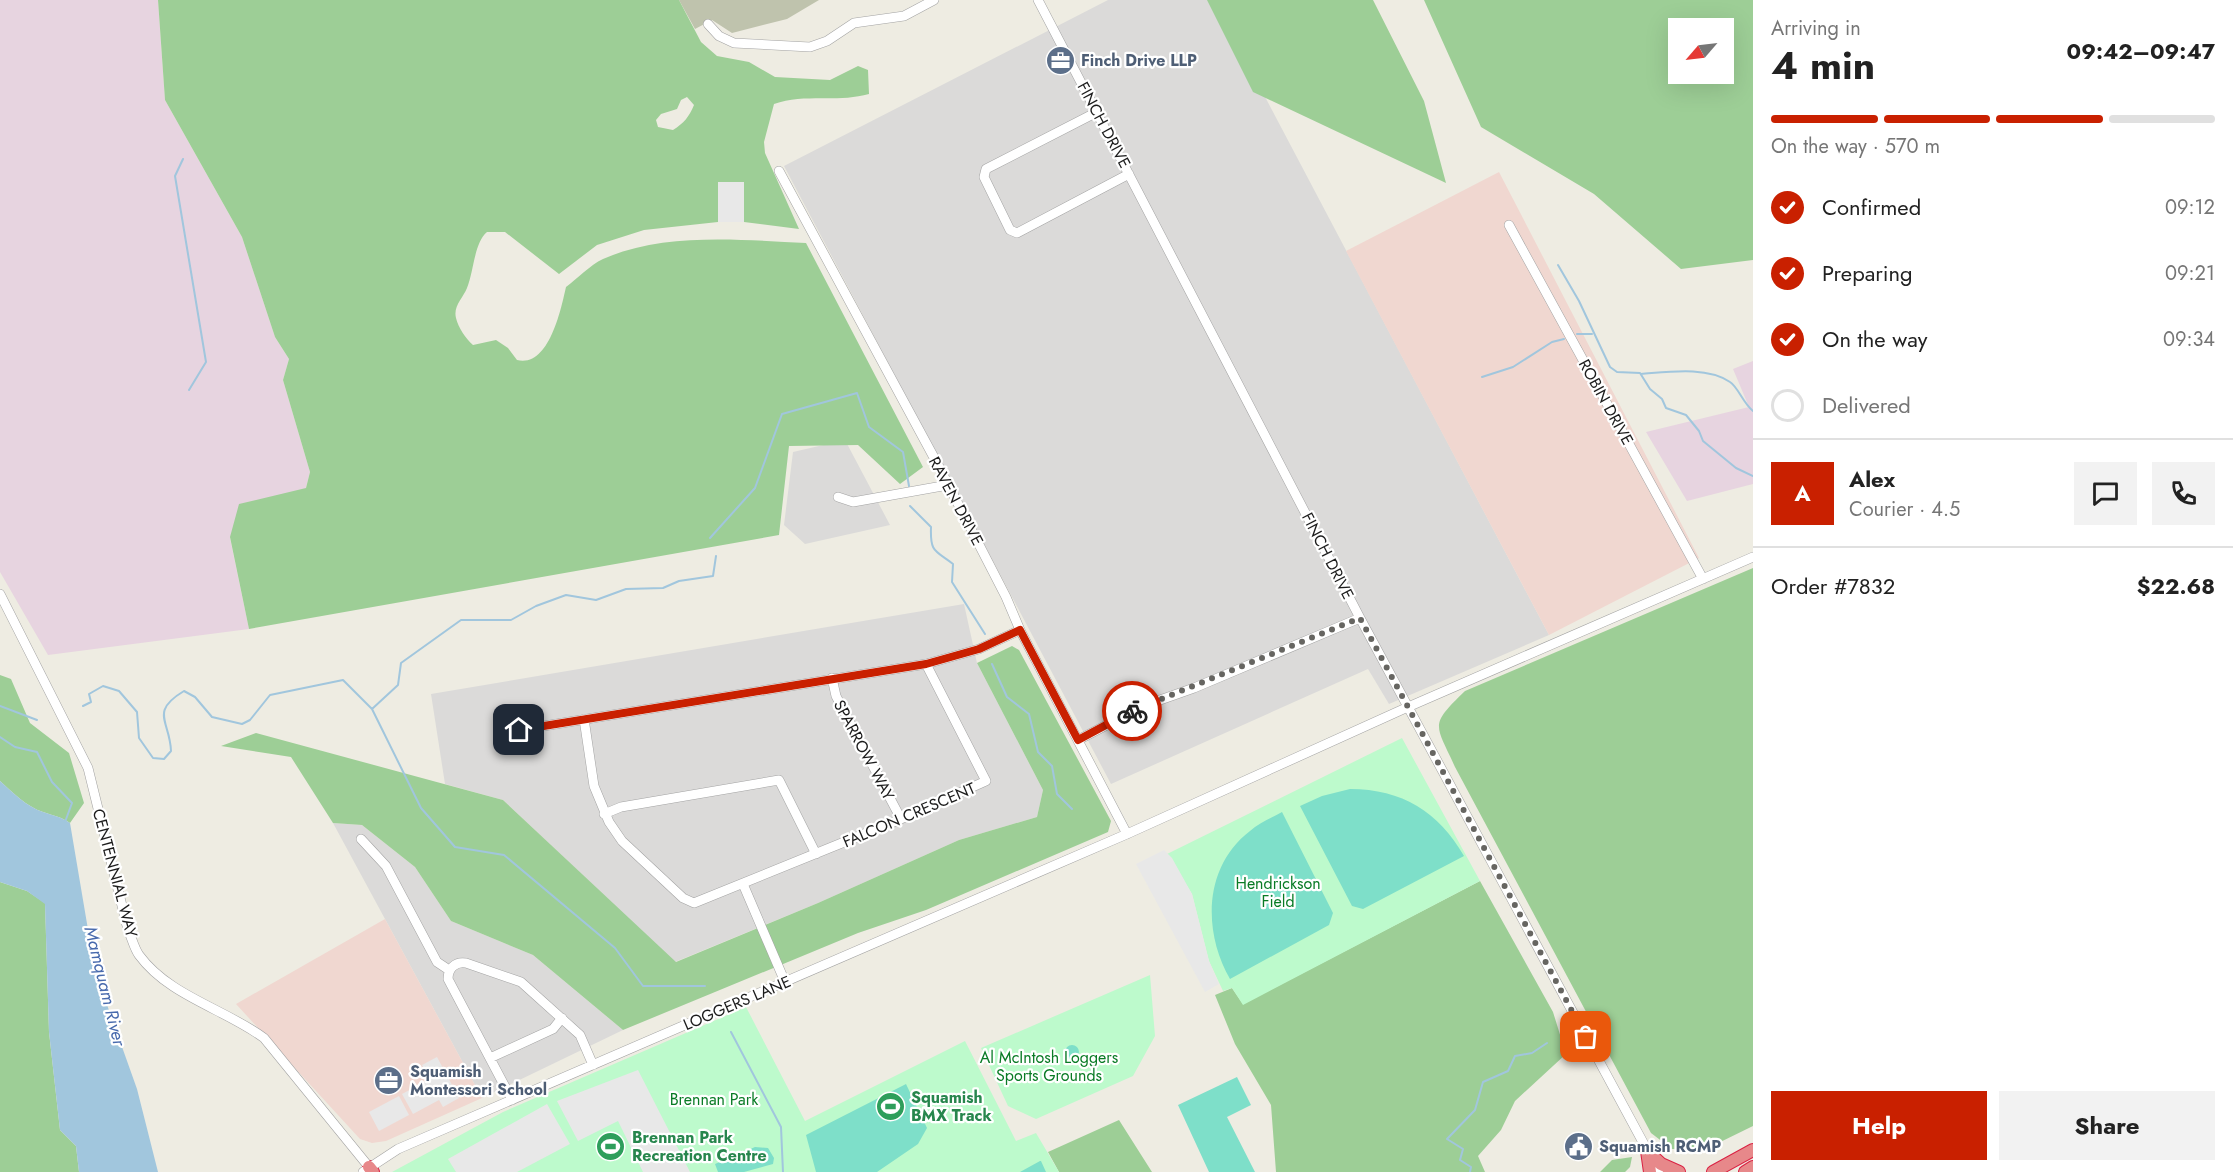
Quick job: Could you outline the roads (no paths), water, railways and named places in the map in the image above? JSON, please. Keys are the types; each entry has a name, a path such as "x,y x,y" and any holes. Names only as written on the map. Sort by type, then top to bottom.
{"highway":[{"path":"1706,1172 1718,1170 1753,1150"},
{"path":"1647,1151 1650,1172"},
{"path":"1647,1151 1661,1164 1679,1172"},
{"path":"1745,1172 1753,1167"}],"street":[{"path":"708,24 719,36 734,43 810,47 827,41 854,23 904,15 934,0"},
{"name":"FINCH DRIVE","path":"1038,0 1360,618 1659,1172"},
{"path":"1096,112 986,170 984,177 1010,230 1017,232 1129,174"},
{"name":"RAVEN DRIVE","path":"778,171 948,485 1006,597 1020,630 1127,834"},
{"name":"ROBIN DRIVE","path":"1509,225 1703,579"},
{"path":"838,497 853,502 948,485"},
{"name":"LOGGERS LANE","path":"368,1170 398,1149 1127,834 1408,707 1753,556"},
{"name":"CENTENNIAL WAY","path":"0,594 88,768 128,930 139,955 163,981 247,1026 264,1038 368,1170"},
{"path":"1078,740 1143,706 1194,688 1360,618"},
{"path":"501,737 519,730 926,664 979,649 1020,630"},
{"name":"FALCON CRESCENT","path":"604,814 622,841 689,901 701,901 901,819 986,781 926,664"},
{"name":"SPARROW WAY","path":"832,678 836,696 901,819"},
{"path":"584,719 594,786 604,814 621,807 779,780 816,854"},
{"path":"361,839 386,866 437,962 450,970"},
{"path":"743,884 785,982"},
{"path":"512,1100 448,979 450,970 462,962 518,980 580,1035 592,1065"},
{"path":"490,1058 553,1029 562,1018"}],"waterway":[{"path":"183,159 175,176 206,362 189,390"},
{"path":"1558,265 1579,301 1610,367 1617,372 1640,373 1650,389 1662,399 1666,408 1686,415 1699,431 1703,441 1736,468 1753,476"},
{"path":"1577,334 1592,334"},
{"path":"1482,377 1513,367 1552,342 1564,339"},
{"path":"1641,374 1687,371 1721,377 1733,384 1753,411"},
{"path":"710,538 755,488 782,414 857,393 869,427 903,452 909,486"},
{"path":"910,506 931,527 931,542 935,550 953,564 952,582 985,634"},
{"path":"372,709 398,685 401,663 461,620 511,620 536,606 566,595 596,600 626,589 663,588 679,581 713,576 716,556"},
{"path":"992,664 1007,697 1029,714 1038,752 1052,766 1057,794 1072,809"},
{"path":"83,706 91,702 89,694 103,686 119,691 137,712 139,738 153,758 164,759 171,751 164,711 173,698 184,691 195,697 212,717 242,724 250,720 270,695 343,680 372,709 421,808 455,847 504,855 615,948 643,986 705,986"},
{"path":"0,706 37,720"},
{"path":"0,737 15,747 37,752 52,782 72,803 65,822"},
{"path":"731,1032 781,1127 783,1172"},
{"path":"1470,1172 1471,1167 1460,1160 1463,1149 1447,1139 1475,1110 1483,1082 1508,1071 1515,1056 1532,1053 1547,1043"}],"place":[{"name":"Finch Drive LLP","path":"1060,60"},
{"name":"Squamish Montessori School","path":"389,1080"},
{"name":"Squamish BMX Track","path":"890,1106"},
{"name":"Brennan Park Recreation Centre","path":"611,1146"},
{"name":"Squamish RCMP","path":"1578,1146"}],"park label":[{"name":"Hendrickson Field","path":"1278,892"},
{"name":"Al McIntosh Loggers Sports Grounds","path":"1049,1066"},
{"name":"Brennan Park","path":"714,1099"}],"water label":[{"name":"Mamquam River","path":"105,986"}]}
